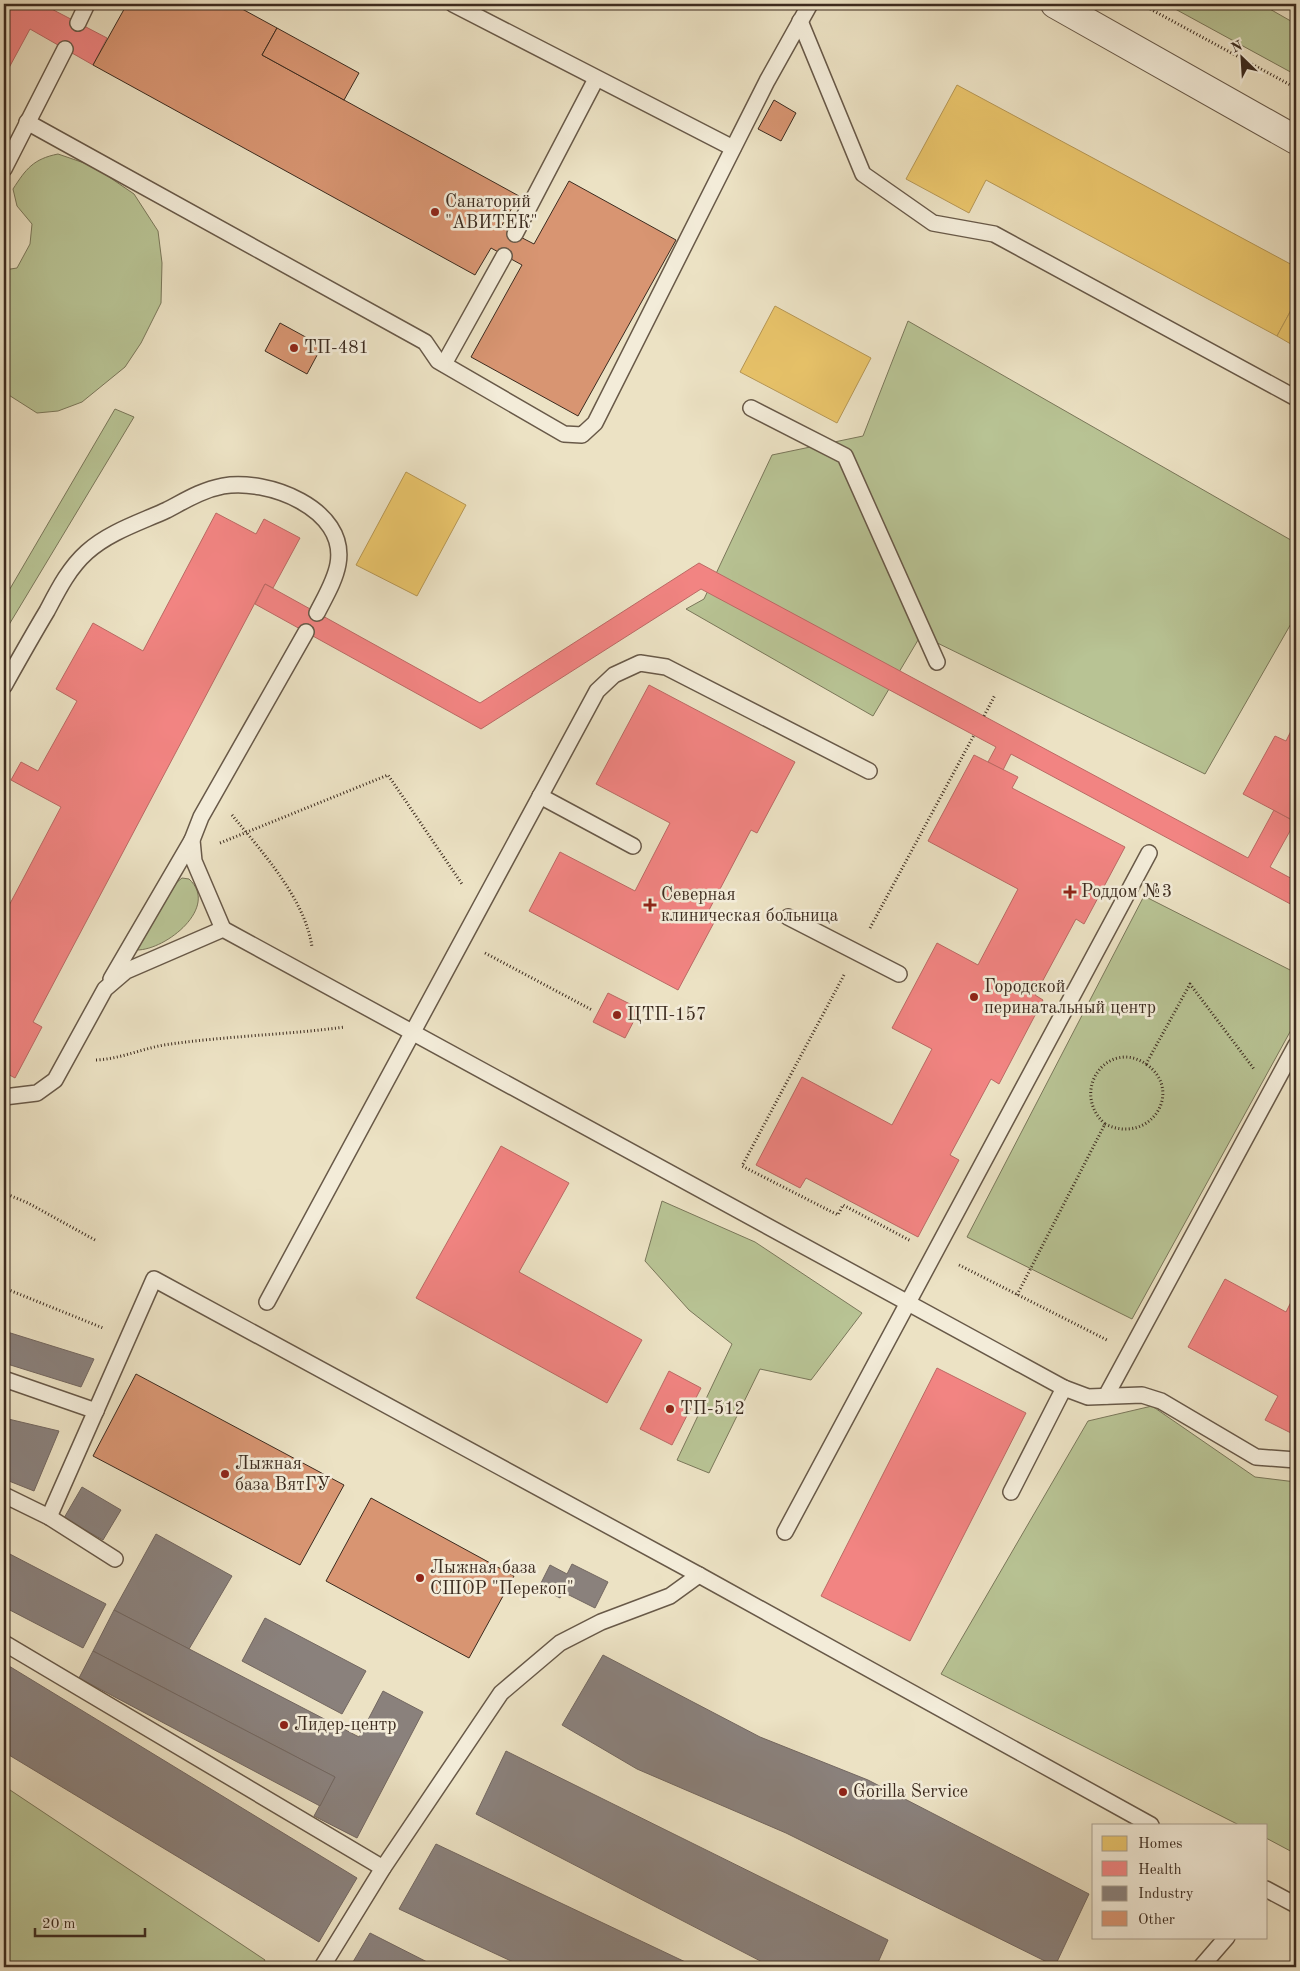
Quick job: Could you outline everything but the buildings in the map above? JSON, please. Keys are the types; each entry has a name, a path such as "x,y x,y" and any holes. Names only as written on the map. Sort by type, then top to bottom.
{"street":[{"path":"1055,4 1296,140"}],"lane":[{"path":"78,23 87,4"},
{"path":"453,4 733,148"},
{"path":"27,122 425,342 438,361 564,434 582,435 594,423 733,148 810,4"},
{"path":"800,21 863,174 932,223 994,234 1296,398"},
{"path":"4,169 65,49"},
{"path":"515,234 596,79"},
{"path":"444,364 504,256"},
{"path":"751,408 845,456 937,662"},
{"path":"4,686 66,576 87,552 116,533 199,492 224,486 253,486 282,492 316,510 330,528 337,544 338,563 331,584 317,613"},
{"path":"4,1097 38,1093 55,1080 105,989 193,847 201,817 306,632"},
{"path":"267,1302 597,691 614,675 640,663 666,667 868,771"},
{"path":"540,796 632,846"},
{"path":"193,847 194,861 223,929 1064,1388 1088,1397 1142,1395 1161,1401 1256,1457 1296,1460"},
{"path":"785,1532 1149,853"},
{"path":"788,917 899,974"},
{"path":"105,989 126,971 223,929"},
{"path":"1106,1396 1296,1045"},
{"path":"50,1517 154,1279 699,1575 1149,1824"},
{"path":"4,1379 96,1410"},
{"path":"1011,1492 1064,1388"},
{"path":"4,1495 50,1517 115,1559"},
{"path":"322,1967 383,1868 502,1693 560,1643 601,1622 670,1596 699,1575"},
{"path":"4,1643 383,1868"},
{"path":"1268,1891 1296,1905"},
{"path":"1201,1967 1226,1938"}],"path":[{"path":"1141,4 1296,88"},
{"path":"984,716 995,695"},
{"path":"974,735 742,1166 838,1214 843,1205 1130,1351"},
{"path":"193,847 246,833 388,774 479,909"},
{"path":"214,794 246,833 296,901 311,942 317,980"},
{"path":"462,941 592,1010"},
{"path":"1146,1064 1190,984 1271,1092"},
{"path":"65,1061 112,1059 162,1045 233,1036 309,1032 390,1020"},
{"path":"1129,1057 1146,1064 1159,1078 1162,1102 1158,1111 1144,1126 1134,1129 1124,1130 1105,1124 1092,1108 1089,1096 1096,1072 1116,1058 1129,1057"},
{"path":"1017,1294 1105,1124"},
{"path":"4,1193 28,1203 95,1240"},
{"path":"4,1288 128,1338"}],"green space":[{"path":"1166,4 1261,4 1296,24 1296,75"},
{"path":"58,154 93,166 134,194 158,231 162,263 161,303 141,343 125,367 82,402 58,411 37,413 4,392 4,270 17,268 30,244 32,224 17,206 13,189 22,176 36,162"},
{"path":"908,321 1296,543 1296,615 1205,774 921,635 873,716 686,609 704,599 772,455 863,436"},
{"path":"115,409 134,417 4,633 4,599"},
{"path":"182,878 189,879 197,890 198,902 194,914 186,925 162,943 137,950 176,883"},
{"path":"1144,896 1296,973 1296,1021 1132,1319 967,1237"},
{"path":"662,1201 755,1242 862,1313 811,1380 760,1369 709,1473 677,1460 732,1344 689,1310 645,1261"},
{"path":"1152,1406 1255,1477 1296,1482 1296,1854 1268,1839 1268,1824 1237,1824 941,1674 1088,1421"},
{"path":"4,1786 265,1960 261,1967 4,1967"}],"place":[{"name":"Санаторий \"АВИТЕК\"","path":"435,212"},
{"name":"ТП-481","path":"294,348"},
{"name":"Роддом №3","path":"1070,892"},
{"name":"Северная клиническая больница","path":"650,905"},
{"name":"Городской перинатальный центр","path":"974,997"},
{"name":"ЦТП-157","path":"617,1015"},
{"name":"ТП-512","path":"670,1409"},
{"name":"Лыжная база ВятГУ","path":"225,1474"},
{"name":"Лыжная база СШОР \"Перекоп\"","path":"420,1578"},
{"name":"Лидер-центр","path":"284,1725"},
{"name":"Gorilla Service","path":"843,1792"}]}
